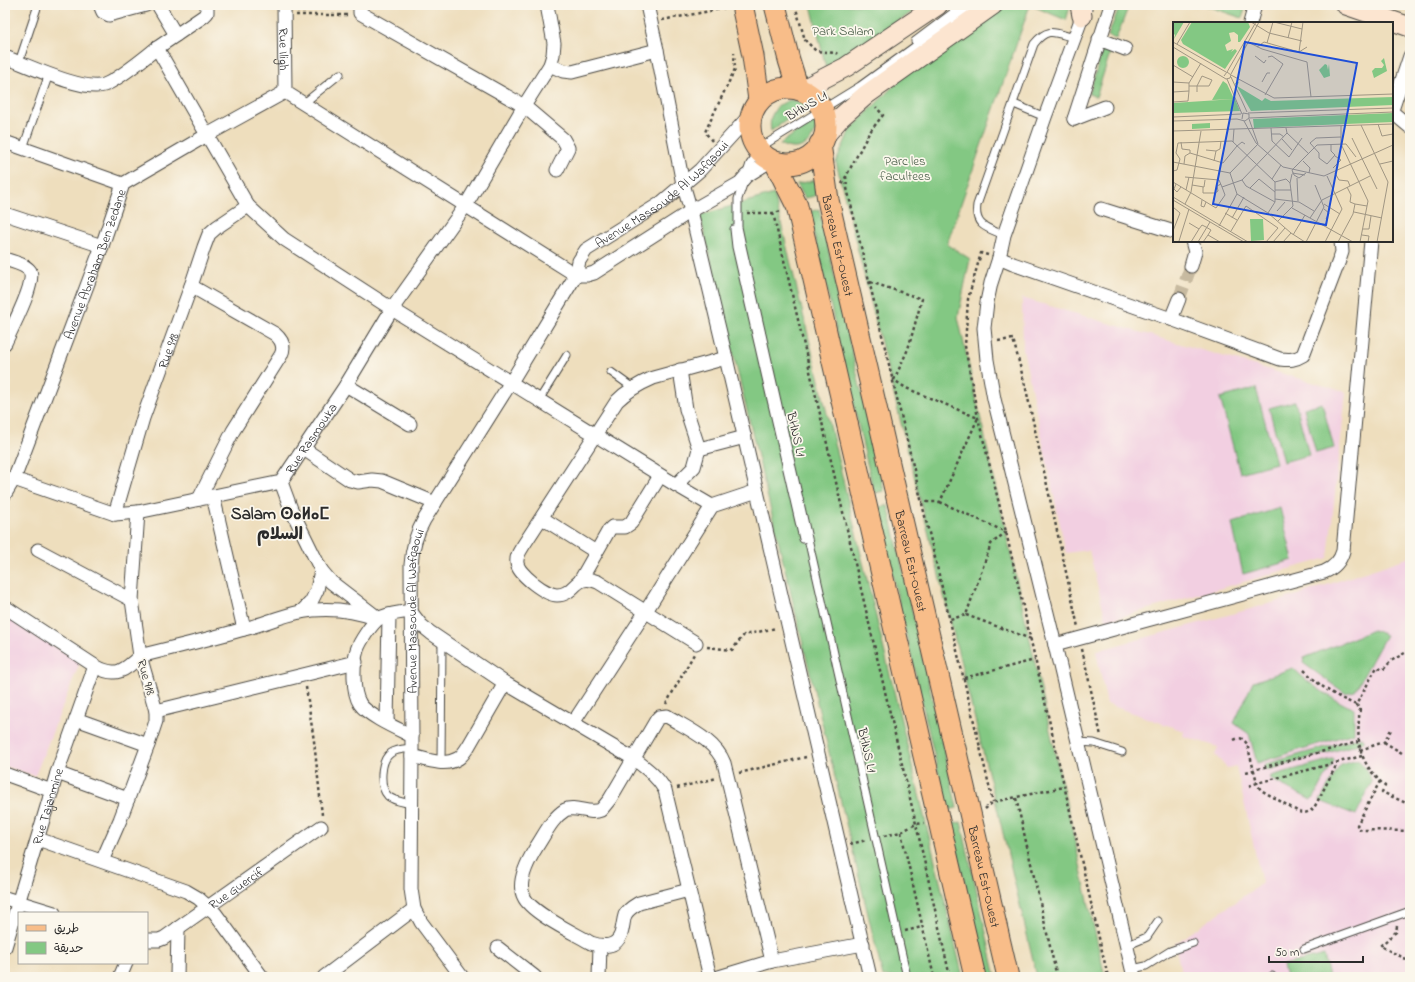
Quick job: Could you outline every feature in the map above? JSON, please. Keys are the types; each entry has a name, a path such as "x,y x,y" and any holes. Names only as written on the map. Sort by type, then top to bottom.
{"main road":[{"path":"742,5 753,56 756,107"},
{"path":"775,5 788,60 799,90"},
{"path":"799,90 846,67 938,5"},
{"path":"766,155 787,164 798,162 809,157 816,152 822,141 842,117 866,95 993,5"},
{"path":"1346,5 1410,27"},
{"path":"822,108 808,94 799,90 790,88 777,90 766,95 756,107 750,124 751,135 766,155 797,206 975,977"},
{"name":"Barreau Est-Ouest","path":"822,108 825,122 822,141 828,200 1008,977"}],"street":[{"path":"100,5 103,12 109,15 146,5"},
{"path":"158,5 176,35"},
{"path":"5,57 49,74 88,86 104,85 111,82 204,16 207,12 207,5"},
{"path":"547,5 554,43 554,55 550,65 563,71 572,72 658,50"},
{"path":"648,5 683,184 726,358 870,977"},
{"path":"1105,107 1074,119 1111,5"},
{"path":"1250,22 1255,5"},
{"path":"360,9 524,106 566,143 568,148 557,170"},
{"path":"1083,9 1004,235 994,257 984,328 987,360 994,399 1055,644 1133,973"},
{"name":"Rue Iligh","path":"284,10 285,92"},
{"path":"1099,39 1125,49"},
{"path":"157,48 248,206 284,239 392,309 660,476 712,506"},
{"path":"1393,108 1410,56"},
{"name":"Rue Rasmouka","path":"14,479 115,514 138,512 281,482 346,385 392,309 466,205 524,106 550,65"},
{"path":"285,92 576,275"},
{"name":"Avenue Abraham Ben Zedane","path":"5,494 14,479 102,246 123,184 285,92"},
{"name":"Avenue Massoude Al Wafqaoui","path":"457,975 421,922 414,909 410,889 412,747 410,565 413,546 419,528 576,275 579,261 586,250 660,204 719,150 756,107"},
{"path":"1393,112 1410,127"},
{"path":"5,142 123,184"},
{"name":"Avenue Massoude Al Wafqaoui","path":"576,275 587,275 594,273 690,211 743,180 766,155"},
{"name":"Rue 918","path":"115,514 143,418 209,234 248,206"},
{"path":"1101,208 1173,232"},
{"path":"5,214 102,246"},
{"path":"1191,266 1195,252 1192,242"},
{"path":"994,257 1172,319 1280,359 1296,360 1303,355 1338,265 1342,252 1341,242"},
{"path":"1055,644 1324,572 1337,564 1343,551 1371,242"},
{"path":"5,259 27,268 31,277 30,288 5,343"},
{"path":"191,286 275,334 282,342 283,347 281,355 233,431 199,499"},
{"path":"1172,319 1179,299"},
{"path":"660,476 631,523 625,527 612,527 580,581 568,592 556,595 550,593 531,581 518,568 518,555 523,546 623,395 653,378 726,358"},
{"path":"676,485 694,466 699,449 692,432 686,409 680,370"},
{"path":"346,385 410,424"},
{"path":"699,449 744,437"},
{"path":"304,449 350,480 358,482 372,480 382,481 435,503"},
{"path":"281,482 291,509 321,570 331,582 383,617"},
{"path":"573,723 712,506 757,490"},
{"path":"213,496 244,629"},
{"name":"Rue 918","path":"138,512 132,600 140,656 156,716"},
{"path":"542,518 596,552"},
{"path":"38,550 132,600"},
{"path":"301,612 312,602 317,590 321,570"},
{"path":"580,581 591,579 598,582 697,644"},
{"path":"5,607 103,671 113,673 121,672 128,668 140,656 244,629 301,612 329,610 348,611 383,617 410,611 421,625 442,641 505,683 634,759 659,780 665,790 710,977"},
{"path":"383,617 369,629 357,649 354,680 358,700 366,710 387,723 412,747 441,762 456,760 468,747 505,683"},
{"path":"383,617 387,723"},
{"path":"102,861 128,799 148,745 156,716 356,662"},
{"name":"Rue Tajanmine","path":"5,947 57,773 95,666"},
{"path":"689,890 639,903 632,907 625,915 621,934 616,943 607,947 591,943 544,916 528,903 522,893 523,877 532,855 555,819 567,809 590,812 601,810 610,799 657,719 660,717 667,716 716,748 721,755 772,961"},
{"path":"76,719 148,745"},
{"path":"57,773 128,799"},
{"path":"5,774 52,791"},
{"name":"Rue Guercif","path":"148,940 159,940 178,928 321,827"},
{"path":"38,839 186,891 198,898 215,913 262,977"},
{"path":"5,898 51,912"},
{"path":"324,977 414,909"},
{"path":"177,977 178,928"},
{"path":"718,977 772,961 863,944"},
{"path":"598,977 600,946"},
{"path":"498,948 535,977"},
{"path":"120,977 126,964"}],"lane":[{"path":"19,62 38,5"},
{"name":"BHNS L1","path":"822,108 963,5"},
{"name":"BHNS L1","path":"903,977 740,240 737,212 738,199 747,163 766,155 764,145 860,86 972,5"},
{"path":"1004,235 981,224 977,220 977,205 1034,44 1040,36 1051,31 1074,38"},
{"path":"23,148 49,74"},
{"path":"303,104 340,74"},
{"path":"1014,104 1045,117"},
{"name":"BHNS L1","path":"743,180 734,200 734,229 736,247 873,838 907,977"},
{"path":"539,400 567,355"},
{"path":"611,372 633,388"},
{"path":"441,762 442,641"},
{"path":"1078,742 1094,743 1122,752"},
{"path":"411,804 392,799 388,796 383,789 382,774 387,756 396,750 412,747"},
{"path":"1304,949 1410,911"},
{"path":"1126,946 1147,937 1158,922"},
{"path":"1133,973 1170,951 1193,943"}],"path":[{"path":"795,5 804,40 816,51 836,53 846,67"},
{"path":"284,10 345,15 360,9"},
{"path":"651,22 721,9"},
{"path":"719,150 705,132 735,69 734,53"},
{"path":"828,200 836,198 869,133 883,114 866,95"},
{"path":"846,176 847,188 894,380 993,802 1064,787"},
{"path":"737,212 773,213 797,206"},
{"path":"773,213 916,824 950,977"},
{"path":"994,257 981,253 968,298 965,346 978,418 1031,639 1108,977"},
{"path":"870,282 922,299 908,349 894,380"},
{"path":"985,342 1013,339 1026,389 1078,629"},
{"path":"894,380 906,388 978,418"},
{"path":"940,502 978,418"},
{"path":"922,502 940,502 1006,532"},
{"path":"966,616 991,544 1006,532"},
{"path":"950,619 966,616 1031,639"},
{"path":"660,717 697,644 732,650 744,635 788,625"},
{"path":"1082,647 1101,738 1100,745"},
{"path":"1356,705 1377,667 1383,670 1391,661 1410,650"},
{"path":"964,678 1035,660"},
{"path":"1304,670 1319,685 1330,693 1360,708 1358,742 1365,763 1385,786 1382,792 1410,805"},
{"path":"304,675 321,797 321,827"},
{"path":"1360,750 1384,742 1392,728"},
{"path":"1234,740 1239,738 1244,740 1247,744 1257,783 1261,790 1299,812 1304,813 1314,808 1338,762"},
{"path":"1246,772 1358,742"},
{"path":"1384,742 1402,753"},
{"path":"665,790 818,754"},
{"path":"1249,786 1362,756"},
{"path":"1380,781 1357,824 1358,828 1362,830 1410,830"},
{"path":"1016,798 1057,977"},
{"path":"840,847 901,832 916,824 938,820"},
{"path":"901,832 934,977"},
{"path":"1397,924 1396,932 1380,946 1410,961"},
{"path":"903,932 922,926"}],"shaded area":[{"path":"1022,298 1346,392 1328,558 1106,621 1089,550 1066,553 1023,349"},
{"path":"1410,557 1410,977 1182,977 1175,944 1262,883 1236,766 1227,768 1215,755 1218,747 1183,736 1184,731 1107,704 1096,651 1276,602"},
{"path":"5,615 80,662 35,776 5,766"}],"green space":[{"name":"Park Salam","path":"811,5 910,5 912,12 827,72"},
{"name":"Parc les facultees","path":"1003,5 1030,5 947,244 970,259 958,317 1105,977 1037,977 998,812 836,162 850,130 915,64"},
{"path":"1030,5 1068,5 1070,7 1066,20"},
{"path":"1120,5 1129,5 1116,39 1108,36"},
{"path":"1204,5 1240,5 1246,7 1242,18"},
{"path":"1103,48 1111,50 1096,97 1089,94"},
{"path":"791,100 803,102 808,105 771,131 770,125 774,111 781,104"},
{"path":"816,118 814,133 807,144 794,148 780,144"},
{"path":"816,180 815,196 805,198 797,184"},
{"path":"774,194 963,977 883,977 700,215"},
{"path":"819,209 884,491 874,493 809,212"},
{"path":"1256,388 1276,463 1240,473 1220,398"},
{"path":"1295,401 1309,455 1283,462 1269,408"},
{"path":"1322,403 1334,448 1316,453 1304,408"},
{"path":"888,505 957,808 947,810 877,508"},
{"path":"1280,508 1293,560 1243,574 1232,523"},
{"path":"1373,630 1386,635 1355,691 1345,693 1303,663 1304,658"},
{"path":"1293,668 1322,691 1354,709 1354,733 1257,763 1249,734 1234,723 1253,682"},
{"path":"1361,737 1365,740 1362,743 1268,770 1264,768 1266,764"},
{"path":"1334,759 1334,761 1314,798 1311,800 1270,779 1271,776"},
{"path":"1358,760 1364,766 1372,782 1356,815 1320,801 1340,765"},
{"path":"961,822 996,977 986,977 951,824"},
{"path":"1324,955 1329,977 1286,977 1283,965"}],"tunnel":[{"path":"1179,299 1191,266"}],"district":[{"name":"Salam ⵙⴰⵍⴰⵎ السلام","path":"280,523"}]}
